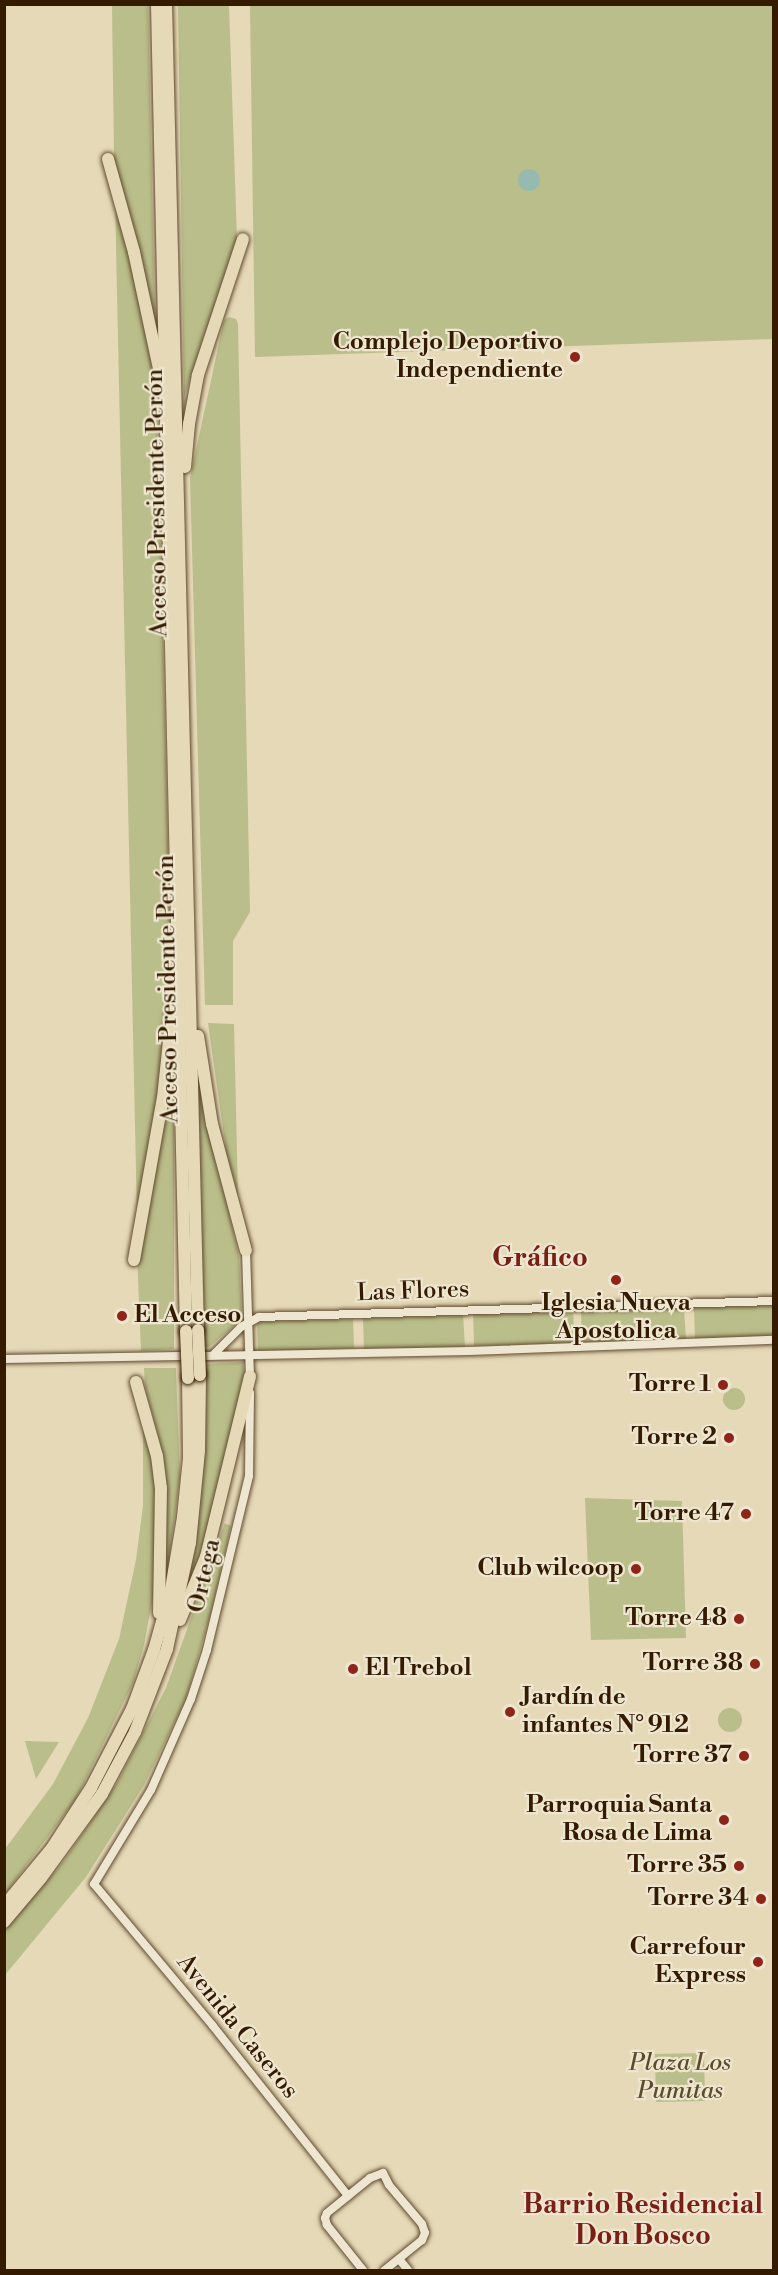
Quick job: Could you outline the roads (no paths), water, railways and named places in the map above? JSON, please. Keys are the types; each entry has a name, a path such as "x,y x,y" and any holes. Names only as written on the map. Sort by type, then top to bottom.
{"highway":[{"name":"Acceso Presidente Perón","path":"4,1922 41,1878 108,1784 135,1732 167,1648 186,1567 199,1451 192,1331 178,948 157,4"},
{"name":"Acceso Presidente Perón","path":"166,4 190,965 192,1331"},
{"path":"108,159 134,252 159,366 167,451"},
{"path":"180,543 185,520 186,444 198,375 243,239"},
{"path":"134,1260 163,1098 178,948"},
{"path":"190,965 202,1072 210,1113 246,1251"},
{"path":"167,1648 206,1557 249,1376"},
{"name":"Acceso Presidente Perón","path":"4,1906 52,1848 91,1788 132,1708 154,1650 171,1588 184,1507 194,1377"},
{"path":"136,1382 157,1455 163,1502 162,1573 154,1650"}],"street":[{"name":"Ortega","path":"94,1884 151,1790 191,1699 207,1650 249,1476 249,1321 246,1251"},
{"name":"Las Flores","path":"249,1321 259,1317 358,1313 774,1301"},
{"path":"249,1321 209,1356 469,1351 774,1340"},
{"path":"4,1359 180,1356"},
{"name":"Avenida Caseros","path":"94,1884 213,2026 348,2196"},
{"path":"363,2271 327,2225 327,2213 370,2178 384,2173 389,2185 422,2224 425,2233 422,2240 385,2271"},
{"path":"399,2259 408,2271"}],"water":[{"path":"529,169 537,172 540,180 537,188 529,191 521,188 518,180 521,172"}],"place":[{"name":"Complejo Deportivo Independiente","path":"575,357"},
{"name":"Iglesia Nueva Apostolica","path":"616,1280"},
{"name":"El Acceso","path":"122,1316"},
{"name":"Torre 1","path":"723,1385"},
{"name":"Torre 2","path":"729,1438"},
{"name":"Torre 47","path":"746,1514"},
{"name":"Club wilcoop","path":"636,1569"},
{"name":"Torre 48","path":"739,1619"},
{"name":"Torre 38","path":"755,1664"},
{"name":"El Trebol","path":"353,1669"},
{"name":"Jardín de infantes N° 912","path":"510,1712"},
{"name":"Torre 37","path":"744,1756"},
{"name":"Parroquia Santa Rosa de Lima","path":"724,1820"},
{"name":"Torre 35","path":"739,1866"},
{"name":"Torre 34","path":"761,1899"},
{"name":"Carrefour Express","path":"758,1962"}],"district":[{"name":"Gráfico","path":"540,1259"},
{"name":"Barrio Residencial Don Bosco","path":"643,2220"}],"park label":[{"name":"Plaza Los Pumitas","path":"680,2078"}]}
